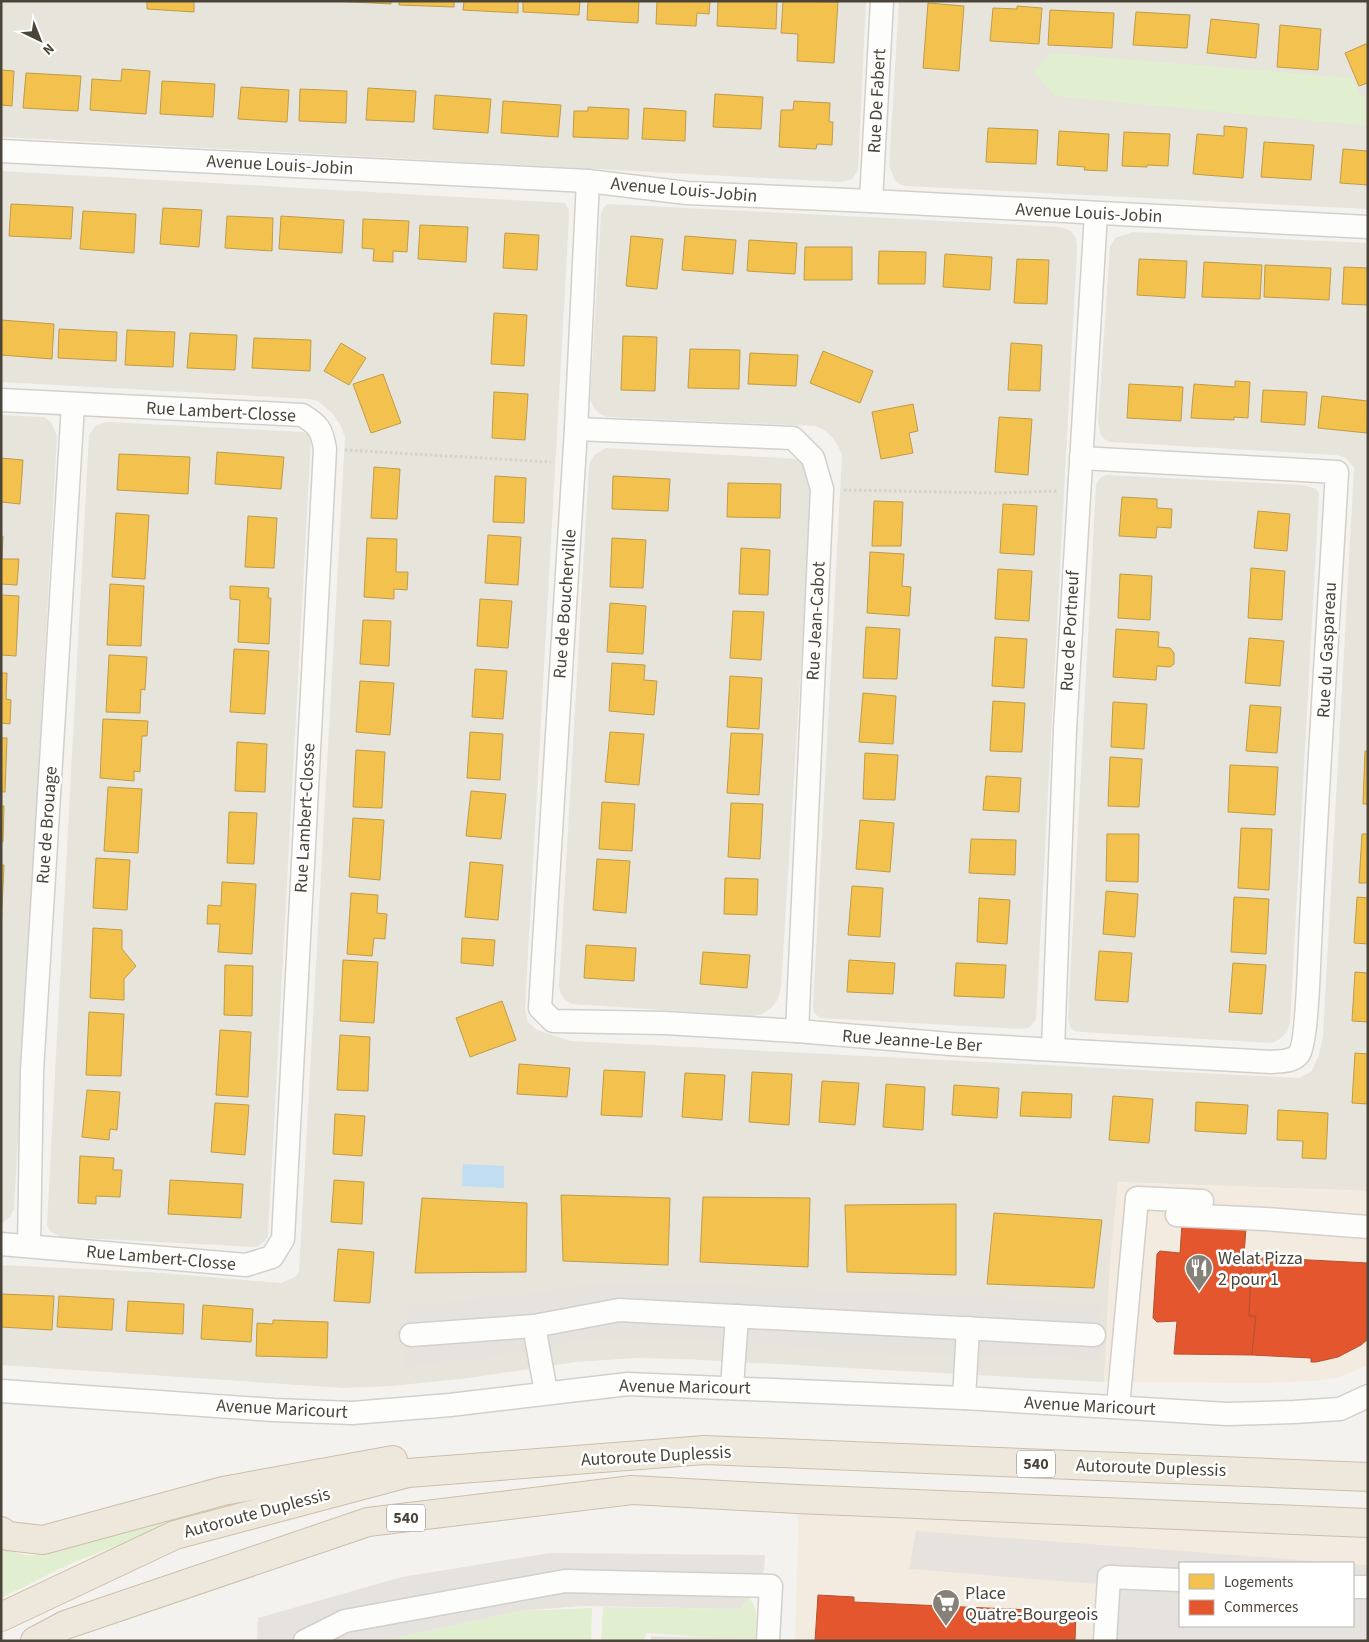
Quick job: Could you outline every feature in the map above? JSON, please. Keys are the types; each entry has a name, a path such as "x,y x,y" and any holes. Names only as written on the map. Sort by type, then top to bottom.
{"highway":[{"path":"1,1531 8,1536 43,1540 223,1492 424,1454 651,1442 705,1450"},
{"name":"Autoroute Duplessis","path":"1,1617 175,1535 408,1473 705,1450 1368,1477"},
{"name":"Autoroute Duplessis","path":"35,1641 65,1625 368,1522 632,1490 1368,1523"}],"street":[{"name":"Rue De Fabert","path":"871,201 882,1"},
{"name":"Avenue Louis-Jobin","path":"1,151 588,182 687,193 1368,227"},
{"name":"Rue de Boucherville","path":"553,1021 540,1008 576,430 588,182"},
{"name":"Rue de Portneuf","path":"1053,1049 1065,730 1096,213"},
{"name":"Rue Lambert-Closse","path":"1,400 302,415 315,422 323,434 325,449 283,1239 272,1256 246,1265 1,1244"},
{"name":"Rue de Brouage","path":"29,1246 32,1071 73,404"},
{"name":"Rue Jean-Cabot","path":"576,430 793,438 813,458 822,489 796,1032"},
{"name":"Rue du Gaspareau","path":"1081,458 1337,472 1303,1043 1300,1053 1291,1060 1272,1062"},
{"name":"Rue Jeanne-Le Ber","path":"553,1021 665,1023 950,1044 1272,1062"},
{"path":"1118,1407 1137,1198 1202,1201"},
{"path":"1136,1213 1265,1219 1368,1227"},
{"path":"411,1335 534,1326 619,1310 1094,1335"},
{"path":"732,1387 737,1316"},
{"path":"534,1326 546,1392"},
{"path":"964,1398 968,1328"},
{"name":"Avenue Maricourt","path":"1,1391 274,1410 352,1412 450,1405 546,1392 628,1384 964,1398 1227,1414 1340,1409 1368,1396"},
{"path":"1105,1641 1109,1577 1179,1580"},
{"path":"312,1639 345,1621 565,1581 771,1586 768,1641"},
{"path":"1354,1587 1368,1587"}],"path":[{"path":"325,449 574,463"},
{"path":"822,489 994,493 1078,491"}],"shaded area":[{"path":"1,1 866,1 858,170 852,179 841,182 1,137"},
{"path":"899,1 1368,1 1368,209 905,186 899,184 895,180 889,166"},
{"path":"1,171 565,203 569,210 569,219 525,1008 528,1022 537,1030 571,1041 1299,1078 1311,1072 1319,1055 1323,1036 1354,468 1346,458 1336,455 1110,442 1104,439 1098,422 1110,247 1115,238 1133,232 1368,243 1368,1191 1118,1182 1104,1382 636,1358 576,1362 469,1378 392,1386 344,1388 1,1365 1,1265 150,1272 281,1283 295,1277 299,1272 345,438 341,426 332,413 318,401 309,399 1,382"},
{"path":"608,204 1061,227 1071,231 1076,238 1077,249 1036,1019 1028,1028 820,1018 814,1013 842,455 833,438 816,426 607,417 600,414 594,408 590,399 601,214 603,208"},
{"path":"1,415 44,417 51,422 57,436 14,1209 10,1217 1,1224"},
{"path":"107,422 303,432 308,434 311,439 268,1236 257,1247 61,1237 50,1231 47,1225 89,435 96,425"},
{"path":"606,448 800,459 808,463 812,488 781,988 778,999 772,1007 762,1014 753,1016 572,1004 565,1000 559,987 589,465 594,455"},
{"path":"1107,475 1303,485 1316,489 1319,494 1290,1023 1287,1032 1280,1039 1272,1043 1081,1032 1071,1028 1069,1022 1096,484 1101,477"},
{"path":"1118,1182 1368,1191 1368,1365 1340,1377 1314,1381 1265,1383 1104,1382 1110,1261"},
{"path":"593,1283 735,1284 822,1291 913,1293 1102,1304 1100,1358 891,1355 709,1340 615,1339 573,1341 492,1357 405,1367 407,1305 544,1292"},
{"path":"797,1499 1368,1523 1368,1641 795,1641"},
{"path":"916,1531 1327,1562 1179,1562 1179,1627 1354,1627 1354,1564 1368,1565 1368,1641 1116,1641 1120,1586 909,1569"},
{"path":"550,1553 765,1555 764,1570 741,1609 583,1606 519,1611 381,1641 257,1641 258,1618 402,1577"},
{"path":"651,1636 751,1639 751,1641 651,1641"}],"green space":[{"path":"1051,53 1352,78 1361,96 1368,94 1368,126 1055,96 1034,72"},
{"path":"187,1512 188,1518 70,1564 1,1598 1,1549 25,1555 37,1555"},
{"path":"748,1597 756,1612 755,1641 646,1633 644,1641 601,1641 603,1607 741,1609"},
{"path":"592,1608 591,1641 381,1641 519,1611"}],"water":[{"path":"463,1164 504,1166 504,1188 462,1186"}],"building: Logements":[{"path":"147,1 194,1 194,12 147,9"},
{"path":"335,1 391,1 391,4"},
{"path":"399,1 454,1 454,7 399,5"},
{"path":"464,1 518,1 518,13 463,10"},
{"path":"523,1 580,1 579,15 523,12"},
{"path":"588,1 639,1 638,23 587,20"},
{"path":"657,1 710,1 709,14 697,13 696,26 656,24"},
{"path":"718,1 777,1 776,29 717,26"},
{"path":"783,1 838,2 834,63 797,61 798,34 781,33"},
{"path":"928,3 964,6 959,71 923,68"},
{"path":"1017,6 1042,8 1039,44 990,41 993,8 1017,9"},
{"path":"1050,10 1114,13 1112,48 1048,45"},
{"path":"1136,12 1190,15 1187,48 1133,45"},
{"path":"1211,19 1259,24 1256,58 1207,53"},
{"path":"1280,25 1321,29 1318,70 1277,67"},
{"path":"1368,43 1368,83 1359,86 1345,53"},
{"path":"122,69 150,71 146,114 90,110 92,79 121,81"},
{"path":"1,70 14,71 12,106 1,105"},
{"path":"26,73 81,76 78,111 23,108"},
{"path":"162,81 215,84 213,117 160,114"},
{"path":"241,87 289,90 287,122 238,119"},
{"path":"368,88 416,91 414,122 366,120"},
{"path":"300,89 347,91 346,123 299,121"},
{"path":"715,94 763,97 761,129 713,127"},
{"path":"435,95 491,99 488,133 433,129"},
{"path":"503,101 561,105 558,137 501,133"},
{"path":"794,101 830,103 829,122 833,122 832,145 817,144 816,149 779,147 781,110 793,110"},
{"path":"588,107 629,109 628,139 573,137 574,111 588,111"},
{"path":"644,108 686,111 685,141 642,139"},
{"path":"1224,126 1247,128 1243,178 1193,174 1197,134 1224,136"},
{"path":"988,128 1038,130 1036,164 986,162"},
{"path":"1059,131 1109,134 1107,171 1084,170 1085,167 1057,165"},
{"path":"1124,132 1170,134 1168,166 1122,166"},
{"path":"1264,142 1314,145 1311,180 1261,177"},
{"path":"1343,149 1368,151 1368,185 1340,183"},
{"path":"11,204 73,207 71,239 9,236"},
{"path":"163,208 202,210 199,247 160,244"},
{"path":"83,211 136,214 134,253 80,249"},
{"path":"227,216 273,218 272,251 225,248"},
{"path":"281,216 344,220 342,253 279,249"},
{"path":"363,219 409,221 407,252 393,251 393,262 373,261 374,249 362,248"},
{"path":"420,225 468,227 466,262 418,259"},
{"path":"505,233 539,235 537,270 503,268"},
{"path":"631,236 663,239 657,289 626,286"},
{"path":"685,236 736,240 733,274 682,270"},
{"path":"749,240 797,243 795,274 747,271"},
{"path":"805,247 852,247 852,280 804,280"},
{"path":"879,251 926,252 925,284 878,284"},
{"path":"945,254 992,257 990,290 943,287"},
{"path":"1017,259 1049,260 1047,304 1014,303"},
{"path":"1139,259 1187,261 1185,298 1137,295"},
{"path":"1204,262 1262,265 1260,299 1202,297"},
{"path":"1265,265 1331,268 1329,300 1264,297"},
{"path":"1344,267 1368,268 1368,305 1342,304"},
{"path":"494,313 527,315 524,366 491,364"},
{"path":"1,320 54,324 52,359 1,355"},
{"path":"59,329 117,332 116,361 58,358"},
{"path":"127,330 175,332 173,367 125,365"},
{"path":"190,333 237,335 235,370 187,368"},
{"path":"623,336 657,337 655,391 621,390"},
{"path":"254,338 311,340 310,371 252,368"},
{"path":"341,343 366,358 349,385 324,371"},
{"path":"1011,343 1042,345 1040,391 1008,390"},
{"path":"690,349 740,350 739,389 688,388"},
{"path":"823,351 873,371 860,403 810,383"},
{"path":"750,353 798,355 796,386 748,384"},
{"path":"383,374 401,423 371,433 353,384"},
{"path":"1235,381 1250,382 1248,418 1234,417 1234,420 1191,418 1194,384 1235,387"},
{"path":"1129,384 1183,387 1181,421 1127,418"},
{"path":"1263,390 1307,392 1305,425 1261,422"},
{"path":"494,392 528,394 525,440 492,438"},
{"path":"1322,396 1368,401 1367,433 1318,428"},
{"path":"913,404 918,431 909,433 913,453 881,459 872,412"},
{"path":"999,417 1032,419 1028,475 995,472"},
{"path":"217,452 284,457 281,489 215,484"},
{"path":"119,454 190,457 188,494 117,490"},
{"path":"1,458 23,460 20,504 1,502"},
{"path":"374,467 400,469 397,519 371,518"},
{"path":"495,476 526,478 524,523 493,522"},
{"path":"613,476 670,479 668,511 612,509"},
{"path":"728,483 781,484 780,518 727,517"},
{"path":"1122,497 1157,499 1157,508 1172,509 1171,528 1157,527 1156,538 1119,536"},
{"path":"874,501 903,502 901,546 872,546"},
{"path":"1003,504 1037,506 1034,555 1000,553"},
{"path":"1258,511 1290,514 1287,551 1254,548"},
{"path":"116,513 149,515 145,579 112,577"},
{"path":"248,516 277,518 274,568 245,567"},
{"path":"488,535 521,537 518,585 485,583"},
{"path":"1,536 3,536 2,559 19,559 17,585 1,584"},
{"path":"367,538 397,539 396,572 408,572 407,590 394,589 394,599 364,597"},
{"path":"612,538 646,540 643,588 610,587"},
{"path":"741,548 770,550 768,595 739,594"},
{"path":"870,552 904,554 902,586 911,587 909,616 867,613"},
{"path":"1251,568 1285,571 1282,620 1248,618"},
{"path":"998,569 1032,571 1029,621 995,619"},
{"path":"1120,574 1152,576 1150,620 1118,618"},
{"path":"110,584 144,586 141,646 107,645"},
{"path":"230,586 269,588 268,598 271,598 269,644 238,642 240,600 230,599"},
{"path":"1,595 19,596 16,656 1,655"},
{"path":"480,599 512,601 508,648 477,646"},
{"path":"610,603 646,606 643,654 607,652"},
{"path":"733,611 764,612 761,660 730,658"},
{"path":"363,620 391,621 389,666 360,664"},
{"path":"866,627 900,629 897,679 863,678"},
{"path":"1116,629 1159,632 1158,647 1170,648 1174,653 1174,664 1170,667 1157,666 1156,680 1113,677"},
{"path":"995,637 1027,639 1024,688 992,686"},
{"path":"1249,638 1284,641 1280,686 1245,683"},
{"path":"234,649 269,651 265,714 230,712"},
{"path":"109,655 147,657 145,690 141,689 140,713 106,712"},
{"path":"612,663 645,665 644,680 657,681 654,715 609,711"},
{"path":"475,669 507,671 503,719 472,717"},
{"path":"1,673 7,673 6,699 11,700 10,724 1,723"},
{"path":"730,676 762,678 759,729 727,727"},
{"path":"360,681 394,683 390,735 356,732"},
{"path":"863,693 896,696 893,744 859,742"},
{"path":"993,701 1025,703 1022,752 990,751"},
{"path":"1113,702 1147,704 1144,749 1111,747"},
{"path":"1250,705 1281,707 1277,753 1246,751"},
{"path":"103,719 148,721 147,736 142,736 140,772 134,771 134,781 100,778"},
{"path":"470,732 503,734 500,780 467,778"},
{"path":"610,732 644,734 639,785 605,782"},
{"path":"731,733 763,734 759,795 727,793"},
{"path":"1,738 7,738 5,792 1,792"},
{"path":"237,742 267,744 265,792 235,791"},
{"path":"356,750 385,752 382,808 353,807"},
{"path":"1365,751 1368,751 1368,804 1363,804"},
{"path":"865,753 898,755 895,800 863,799"},
{"path":"1110,757 1142,759 1139,807 1108,806"},
{"path":"1230,765 1278,767 1275,815 1228,812"},
{"path":"986,776 1021,778 1019,812 983,810"},
{"path":"108,787 142,789 138,853 104,851"},
{"path":"471,791 506,794 501,839 466,836"},
{"path":"602,802 635,804 632,851 599,849"},
{"path":"731,803 763,804 760,859 728,857"},
{"path":"1,806 4,806 3,842 1,842"},
{"path":"229,812 257,813 254,864 227,863"},
{"path":"353,818 384,820 380,880 349,877"},
{"path":"860,820 894,823 890,872 856,869"},
{"path":"1241,828 1272,829 1269,890 1238,888"},
{"path":"1107,834 1139,834 1138,882 1106,881"},
{"path":"1362,834 1368,834 1368,883 1359,883"},
{"path":"971,839 1016,840 1015,875 969,873"},
{"path":"96,858 130,860 127,910 93,908"},
{"path":"597,859 630,861 626,913 593,910"},
{"path":"470,862 503,865 498,920 465,917"},
{"path":"1,865 4,865 1,931"},
{"path":"725,878 758,879 757,915 724,914"},
{"path":"222,882 256,884 252,954 218,952 220,924 207,924 208,905 221,906"},
{"path":"852,886 883,888 880,937 848,935"},
{"path":"1106,891 1138,894 1135,937 1103,934"},
{"path":"351,893 378,895 377,913 387,914 385,939 374,938 372,956 347,954"},
{"path":"1234,897 1269,899 1266,954 1231,952"},
{"path":"1357,897 1368,898 1368,944 1354,943"},
{"path":"979,898 1010,900 1007,944 977,942"},
{"path":"93,928 122,930 122,949 136,966 124,979 124,1000 90,998"},
{"path":"462,938 495,940 493,966 461,963"},
{"path":"586,945 636,948 634,981 584,978"},
{"path":"1099,951 1132,953 1128,1002 1095,1000"},
{"path":"703,952 750,955 747,988 700,984"},
{"path":"343,960 378,962 374,1023 340,1021"},
{"path":"849,960 895,963 893,994 847,992"},
{"path":"956,963 1006,965 1004,998 954,996"},
{"path":"1233,963 1266,965 1262,1014 1229,1012"},
{"path":"225,965 253,966 252,1016 224,1015"},
{"path":"1355,972 1368,973 1368,1022 1352,1021"},
{"path":"502,1001 516,1040 470,1057 456,1018"},
{"path":"89,1012 124,1014 121,1076 86,1075"},
{"path":"220,1030 251,1032 248,1097 216,1095"},
{"path":"340,1035 370,1037 368,1091 337,1090"},
{"path":"1355,1053 1368,1054 1368,1104 1352,1103"},
{"path":"519,1064 570,1068 567,1097 517,1094"},
{"path":"604,1070 645,1072 642,1117 601,1115"},
{"path":"752,1072 792,1074 789,1125 749,1122"},
{"path":"685,1073 725,1075 722,1120 682,1117"},
{"path":"822,1081 859,1083 855,1125 819,1122"},
{"path":"886,1084 925,1087 923,1130 883,1127"},
{"path":"954,1085 999,1088 997,1118 952,1115"},
{"path":"87,1090 120,1092 117,1130 110,1129 109,1140 82,1137"},
{"path":"1022,1092 1072,1094 1071,1118 1020,1116"},
{"path":"1113,1096 1153,1099 1149,1143 1109,1140"},
{"path":"1196,1102 1248,1105 1246,1134 1195,1131"},
{"path":"215,1103 249,1105 245,1155 211,1152"},
{"path":"1278,1110 1328,1113 1326,1159 1302,1158 1303,1141 1277,1140"},
{"path":"335,1114 365,1116 362,1156 333,1154"},
{"path":"80,1156 114,1158 113,1170 122,1170 120,1197 96,1196 96,1204 78,1203"},
{"path":"170,1180 243,1184 241,1218 168,1214"},
{"path":"334,1180 364,1182 362,1224 331,1222"},
{"path":"561,1195 670,1198 668,1265 563,1261"},
{"path":"703,1197 810,1198 808,1267 700,1262"},
{"path":"422,1198 527,1203 526,1272 415,1273"},
{"path":"956,1204 956,1275 847,1272 845,1205"},
{"path":"994,1213 1102,1220 1094,1288 987,1284"},
{"path":"338,1249 374,1252 370,1303 334,1301"},
{"path":"1,1294 54,1296 52,1330 1,1327"},
{"path":"59,1296 114,1299 112,1330 57,1327"},
{"path":"128,1301 184,1304 183,1334 126,1331"},
{"path":"203,1305 253,1309 251,1342 201,1339"},
{"path":"273,1320 328,1322 327,1358 256,1356 257,1323 273,1324"}],"building: Commerces":[{"path":"1182,1224 1246,1227 1244,1256 1252,1257 1249,1316 1256,1316 1252,1355 1174,1354 1177,1321 1157,1322 1153,1318 1157,1254 1160,1251 1180,1253"},
{"path":"1252,1257 1368,1263 1368,1339 1361,1345 1338,1357 1316,1362 1311,1362 1311,1358 1252,1355 1256,1316 1249,1316"},
{"name":"Place Quatre-Bourgeois","path":"818,1595 854,1597 854,1602 1076,1612 1075,1641 815,1641"}],"place":[{"name":"Welat Pizza 2 pour 1","path":"1199,1292"},
{"name":"Place Quatre-Bourgeois","path":"946,1627"}]}
